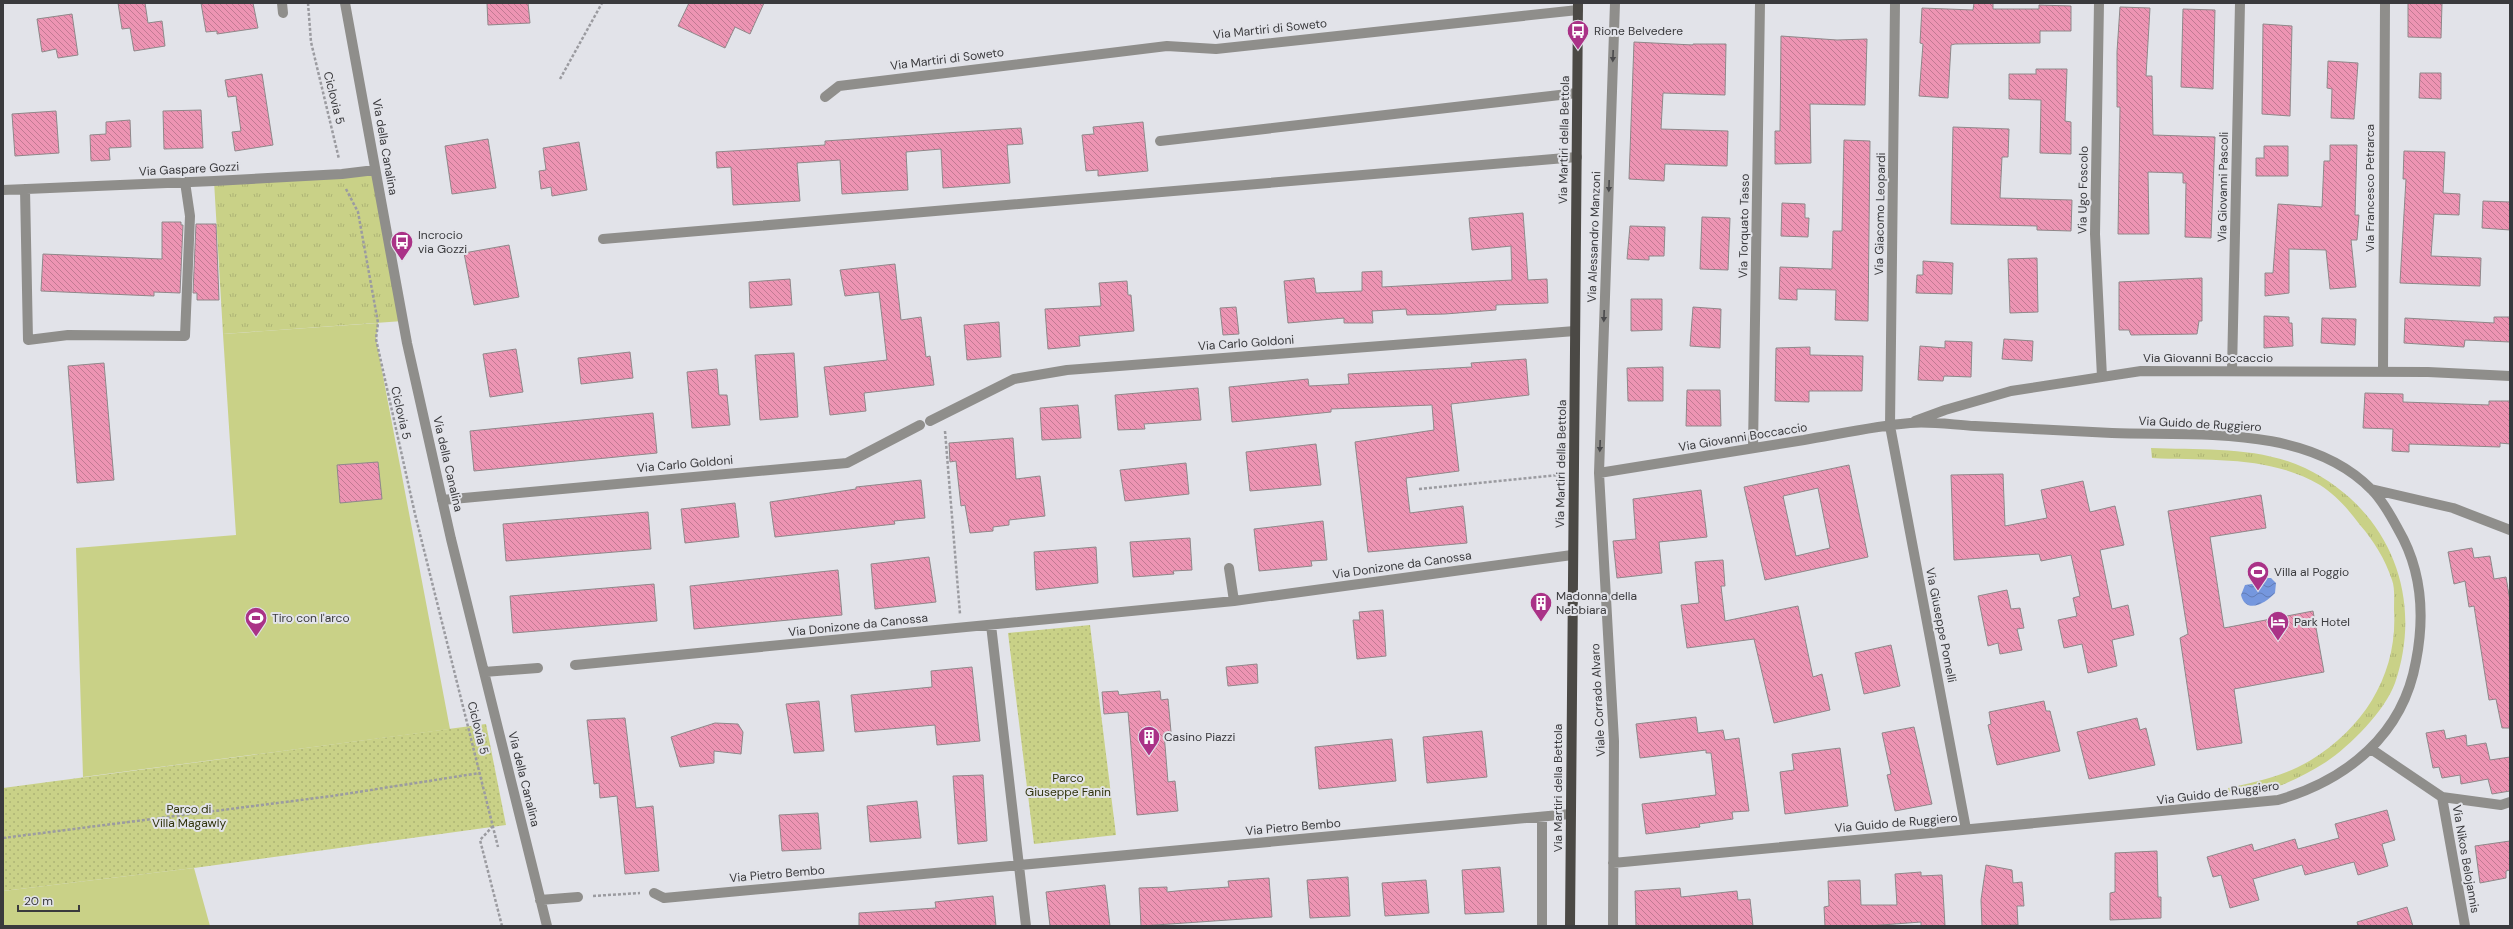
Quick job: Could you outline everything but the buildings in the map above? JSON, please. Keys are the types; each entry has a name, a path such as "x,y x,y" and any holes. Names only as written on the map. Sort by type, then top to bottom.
{"main road":[{"name":"Via Martiri della Bettola","path":"1570,926 1572,555 1578,7"}],"street":[{"name":"Via della Canalina","path":"345,3 407,343 442,500 547,926"},
{"name":"Via Alessandro Manzoni","path":"1599,473 1614,3"},
{"name":"Via Torquato Tasso","path":"1754,448 1760,3"},
{"name":"Via Giacomo Leopardi","path":"1890,426 1895,3"},
{"name":"Via Ugo Foscolo","path":"2099,3 2095,234 2102,377"},
{"name":"Via Giovanni Pascoli","path":"2232,371 2240,3"},
{"name":"Via Francesco Petrarca","path":"2383,372 2385,3"},
{"name":"Via Martiri di Soweto","path":"825,97 839,86 1167,46 1216,49 1578,7"},
{"path":"1160,141 1577,93"},
{"path":"603,239 1577,157"},
{"name":"Via Gaspare Gozzi","path":"3,190 342,174 376,170"},
{"path":"25,189 28,340 68,335 184,336 190,216 185,182"},
{"name":"Via Carlo Goldoni","path":"930,421 1014,379 1067,370 1575,331"},
{"name":"Via Giovanni Boccaccio","path":"1912,422 1945,410 2011,391 2141,371 2383,372 2510,376"},
{"name":"Via Guido de Ruggiero","path":"1613,863 1966,829 2074,822 2278,800 2306,792 2333,779 2355,764 2371,749 2389,726 2404,701 2414,674 2422,623 2421,600 2414,566 2406,542 2388,512 2371,489 2330,460 2309,451 2250,438 1912,422 1890,426"},
{"name":"Via Carlo Goldoni","path":"442,500 847,463 920,425"},
{"name":"Via Giovanni Boccaccio","path":"1599,473 1890,426"},
{"name":"Via Giuseppe Pomelli","path":"1890,426 1966,829"},
{"name":"Viale Corrado Alvaro","path":"1599,473 1614,742 1613,926"},
{"path":"2371,489 2453,508 2510,530"},
{"name":"Via Donizone da Canossa","path":"575,665 1234,601 1572,555"},
{"path":"1229,568 1234,601"},
{"path":"991,625 1026,926"},
{"path":"484,672 538,668"},
{"name":"Via Nikos Belojannis","path":"2371,749 2442,797 2501,805 2510,802"},
{"name":"Via Nikos Belojannis","path":"2442,797 2465,926"},
{"name":"Via Pietro Bembo","path":"654,892 664,898 1570,814"},
{"path":"1542,817 1542,926"},
{"path":"540,900 578,897"}],"path":[{"name":"Ciclovia 5","path":"308,3 311,42 342,174 348,194 358,212 378,323 376,339 415,514 498,847"},
{"path":"560,79 602,3"},
{"path":"944,415 961,628"},
{"path":"1419,488 1574,474"},
{"path":"3,838 332,796 480,772"},
{"path":"493,826 480,840 502,926"},
{"path":"578,897 654,892"}],"green space":[{"path":"375,170 403,321 223,334 214,181"},
{"name":"Tiro con l'arco","path":"378,323 376,339 450,729 83,777 76,548 236,535 223,334"},
{"path":"2151,448 2229,450 2268,456 2305,468 2334,485 2358,506 2378,530 2392,558 2402,587 2405,618 2403,650 2395,683 2390,694 2366,727 2346,747 2326,762 2282,785 2257,791 2229,792 2228,788 2271,777 2302,765 2330,747 2347,732 2362,715 2384,676 2390,655 2394,633 2394,594 2393,583 2389,572 2379,551 2365,531 2342,503 2320,485 2300,475 2259,464 2238,461 2152,458"},
{"name":"Parco Giuseppe Fanin","path":"1090,625 1116,835 1034,844 1008,633"},
{"name":"Parco di Villa Magawly","path":"486,724 506,825 194,868 3,891 3,788"},
{"path":"194,868 210,926 3,926 3,891"}],"water":[{"name":"Villa al Poggio","path":"2266,578 2271,578 2276,583 2275,593 2262,603 2252,606 2247,605 2241,595 2245,585 2258,583"}],"place":[{"name":"Rione Belvedere","path":"1578,50"},
{"name":"Incrocio via Gozzi","path":"402,262"},
{"name":"Villa al Poggio","path":"2258,592"},
{"name":"Madonna della Nebbiara","path":"1541,622"},
{"name":"Tiro con l'arco","path":"256,638"},
{"name":"Park Hotel","path":"2278,642"},
{"name":"Casino Piazzi","path":"1149,756"}]}
